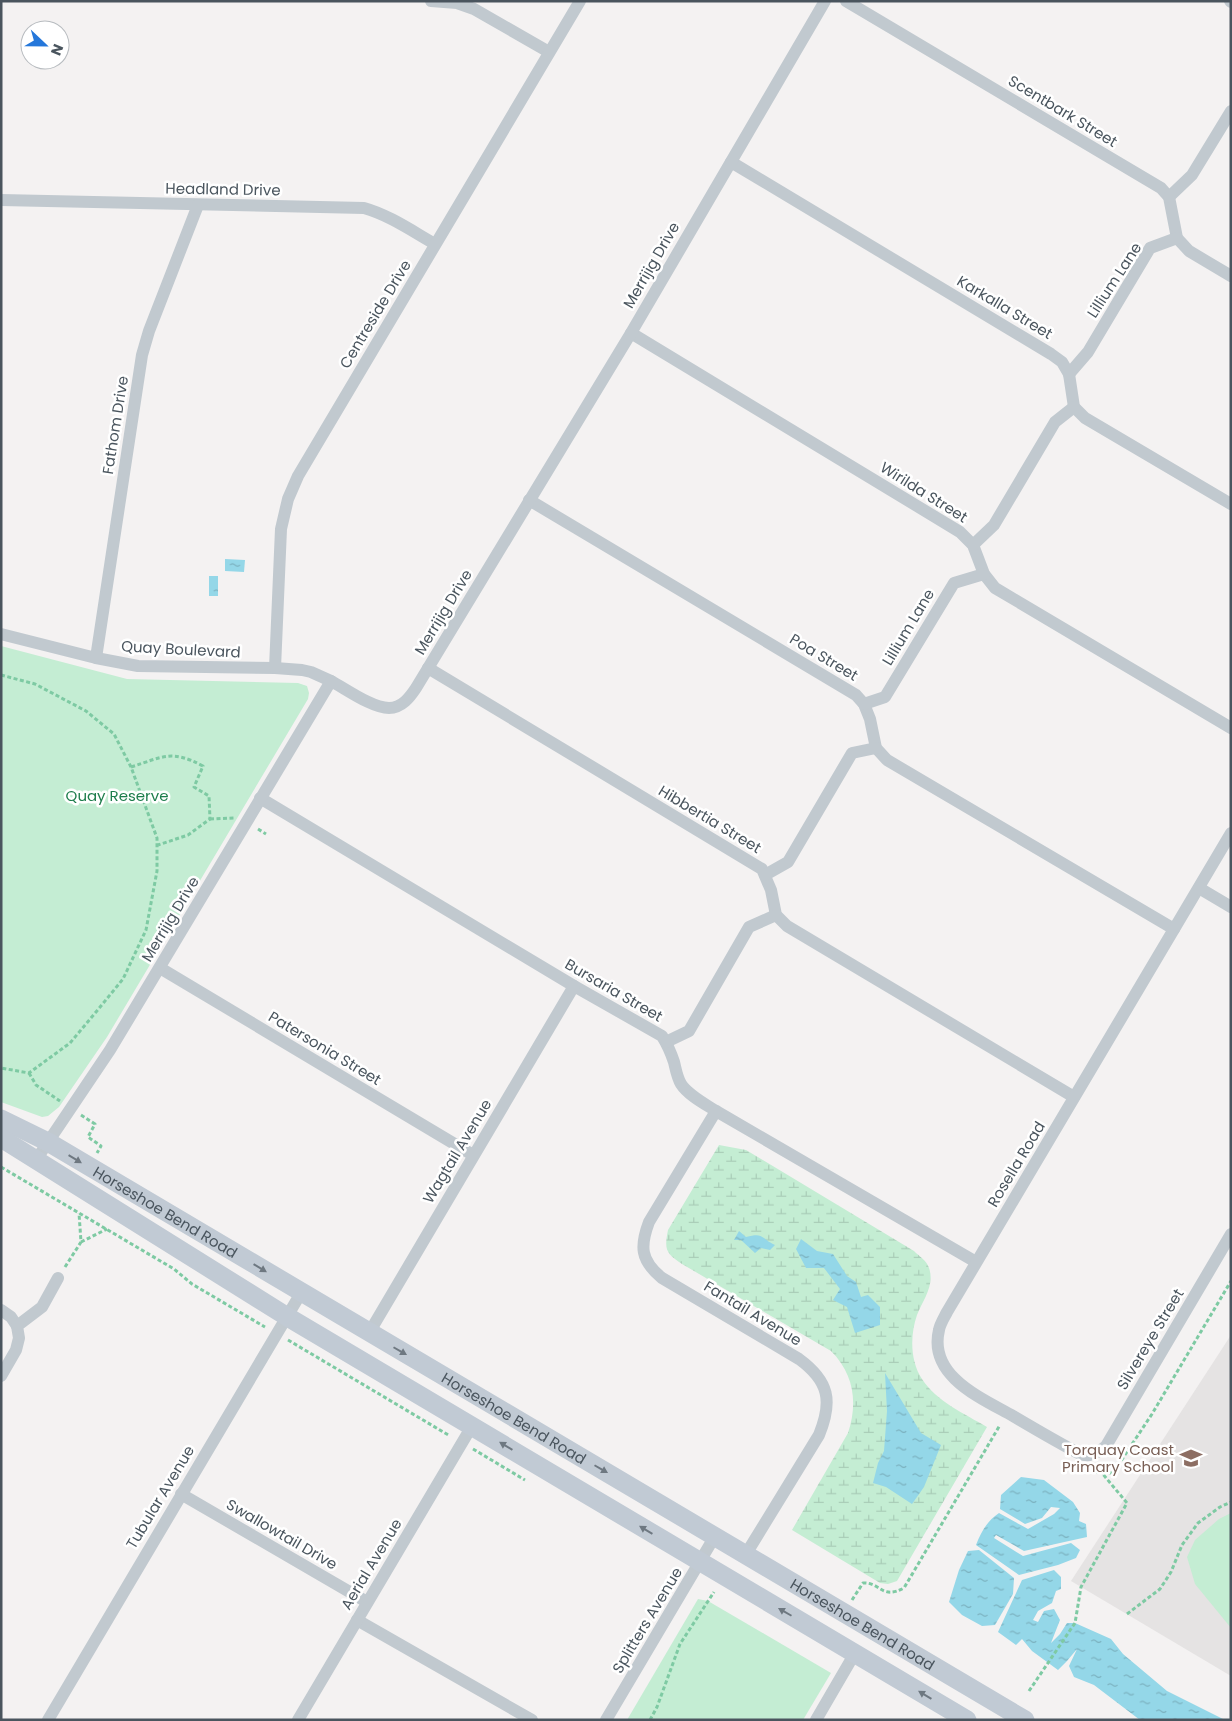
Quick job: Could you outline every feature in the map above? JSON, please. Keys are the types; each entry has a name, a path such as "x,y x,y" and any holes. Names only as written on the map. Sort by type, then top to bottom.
{"street":[{"path":"431,1 457,3 474,9 549,52"},
{"name":"Centreside Drive","path":"275,668 281,529 288,499 298,476 580,1"},
{"name":"Merrijig Drive","path":"36,1160 94,1075 160,968 331,681 372,703 389,708 399,706 408,699 630,332 825,1"},
{"name":"Scentbark Street","path":"846,1 1161,188 1169,197"},
{"path":"1231,111 1192,175 1169,197 1177,238 1189,251 1231,276"},
{"name":"Karkalla Street","path":"731,162 1051,354 1062,362 1069,374"},
{"name":"Headland Drive","path":"1,200 364,208 388,217 435,244"},
{"name":"Fathom Drive","path":"96,658 142,354 149,331 198,205"},
{"name":"Lillium Lane","path":"1069,374 1088,352 1150,248 1177,238"},
{"name":"Wirilda Street","path":"630,332 960,532 973,545 984,574 995,588 1231,728"},
{"path":"1069,374 1074,407 1084,418 1231,504"},
{"path":"973,545 994,525 1055,422 1074,407"},
{"name":"Poa Street","path":"529,500 856,695 864,704"},
{"name":"Lillium Lane","path":"864,704 886,696 954,582 984,574"},
{"name":"Quay Boulevard","path":"1,634 96,658 138,666 275,668 311,672 331,681"},
{"name":"Hibbertia Street","path":"428,668 762,869 771,890 776,915"},
{"path":"864,704 870,719 876,748 887,760 1174,929"},
{"path":"765,875 788,862 852,753 876,748"},
{"name":"Bursaria Street","path":"260,798 574,986 662,1036 682,1086 716,1111 976,1262"},
{"name":"Rosella Road","path":"1091,1455 1084,1456 1080,1454 988,1402 957,1382 947,1370 941,1358 938,1343 939,1329 946,1312 1231,834"},
{"path":"1199,888 1231,907"},
{"path":"666,1042 689,1031 749,927 776,915 787,926 1074,1097"},
{"name":"Patersonia Street","path":"160,968 473,1155"},
{"name":"Wagtail Avenue","path":"369,1333 574,986"},
{"name":"Fantail Avenue","path":"716,1111 649,1222 643,1238 644,1254 650,1268 662,1278 812,1368 822,1382 827,1399 826,1418 819,1435 746,1554"},
{"name":"Horseshoe Bend Road","path":"1,1119 48,1142 1025,1720"},
{"name":"Horseshoe Bend Road","path":"1,1138 286,1316 967,1720"},
{"name":"Silvereye Street","path":"1091,1455 1106,1446 1231,1234"},
{"path":"16,1326 42,1307 58,1278"},
{"name":"Tubular Avenue","path":"48,1720 301,1292"},
{"path":"1,1310 11,1318 16,1326 19,1338 16,1350 1,1376"},
{"name":"Aerial Avenue","path":"298,1720 472,1426"},
{"name":"Swallowtail Drive","path":"180,1494 367,1602"},
{"name":"Splitters Avenue","path":"606,1720 715,1536"},
{"path":"357,1620 532,1720"},
{"path":"816,1720 855,1653"}],"path":[{"path":"1,675 35,684 86,711 114,734 131,767 157,838 158,846 157,871 146,930 122,979 70,1043 29,1073 1,1068"},
{"path":"131,767 170,754 188,758 203,766 194,787 209,796 210,819 188,834 158,846"},
{"path":"79,1212 81,1242"},
{"path":"58,1278 81,1242 107,1229"},
{"path":"858,1590 863,1583 868,1583 882,1591 894,1593 904,1588 1001,1424 1009,1428"},
{"path":"1029,1691 1075,1623 1081,1587 1127,1503 1102,1473"},
{"path":"1127,1614 1160,1589 1182,1545 1198,1523 1220,1507 1231,1502"},
{"path":"650,1720 657,1707 680,1644 714,1592"}],"shaded area":[{"name":"Torquay Coast Primary School","path":"1231,1335 1231,1676 1071,1581"}],"green space":[{"name":"Quay Reserve","path":"1,646 127,679 298,683 307,686 309,693 308,699 107,1037 59,1107 48,1116 42,1117 1,1102"},
{"path":"719,1145 746,1150 914,1251 928,1265 930,1274 929,1286 917,1315 913,1331 912,1348 915,1364 922,1379 935,1394 987,1427 897,1581 888,1584 880,1583 792,1530 848,1433 853,1411 852,1389 845,1369 839,1360 831,1351 682,1264 669,1254 666,1247 668,1230"},
{"path":"1231,1513 1231,1628 1195,1584 1187,1557 1195,1540 1219,1519"},
{"path":"698,1599 708,1601 831,1673 803,1720 627,1720"}],"water":[{"path":"225,559 245,560 244,572 225,571"},
{"path":"209,576 218,576 218,596 209,596"},
{"path":"739,1231 746,1237 762,1236 775,1245 770,1250 761,1248 755,1253 741,1240 734,1240"},
{"path":"801,1239 817,1251 833,1254 847,1276 856,1282 861,1297 868,1295 880,1307 880,1325 855,1333 847,1307 833,1300 840,1289 824,1268 806,1268 796,1249"},
{"path":"885,1373 921,1433 941,1445 924,1487 912,1504 886,1487 873,1483 878,1463 884,1451 887,1411"},
{"path":"1021,1477 1044,1480 1073,1502 1080,1513 1079,1521 1086,1524 1087,1537 1024,1551 996,1535 994,1538 1023,1556 1071,1543 1080,1550 1076,1558 1058,1565 1019,1575 976,1545 985,1527 999,1513 1028,1529 1054,1514 1060,1508 1051,1507 1042,1518 1025,1524 1000,1509 1001,1495"},
{"path":"979,1550 1014,1578 1013,1594 995,1625 982,1626 962,1615 949,1602 959,1570 968,1551"},
{"path":"1054,1570 1061,1577 1061,1589 1056,1591 1052,1603 1038,1611 1033,1620 1038,1622 1044,1611 1054,1609 1060,1620 1051,1643 1067,1623 1075,1623 1111,1639 1123,1654 1167,1691 1225,1720 1140,1720 1094,1685 1074,1677 1069,1666 1077,1649 1058,1670 1032,1651 1022,1639 1016,1645 998,1632 1022,1580"}],"place":[{"name":"Torquay Coast Primary School","path":"1191,1458"}]}
